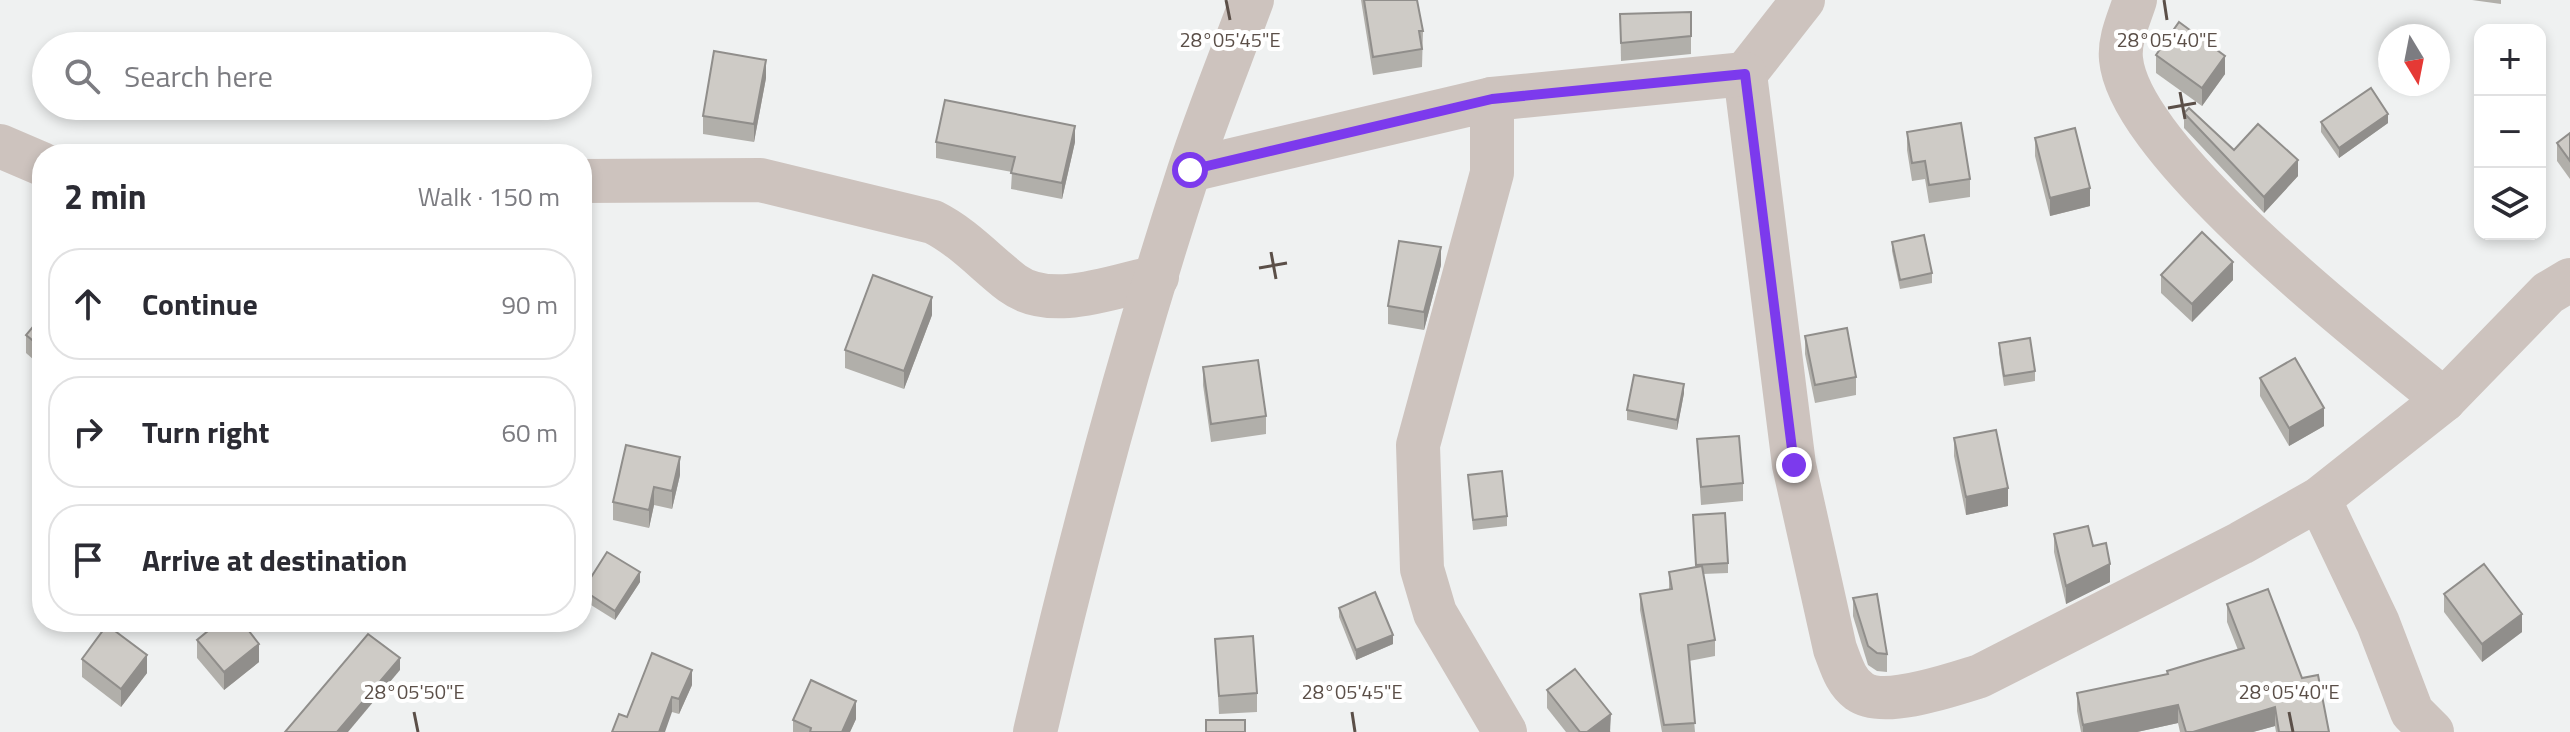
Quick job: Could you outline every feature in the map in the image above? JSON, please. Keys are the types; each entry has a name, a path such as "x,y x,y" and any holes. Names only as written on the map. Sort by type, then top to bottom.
{"street":[{"path":"1035,732 1083,528 1157,277 1190,170 1252,0"},
{"path":"1803,0 1745,74 1794,465 1835,649 1845,676 1860,692 1876,698 1933,691 1980,676 2241,543 2319,499 2444,400 2548,293 2570,280"},
{"path":"2135,0 2121,42 2126,77 2143,112 2200,187 2280,262 2444,400"},
{"path":"1190,170 1492,99 1745,74"},
{"path":"1492,99 1492,173 1418,445 1422,569 1435,613 1505,732"},
{"path":"592,181 760,180 933,222 954,232 1016,286 1039,295 1059,297 1157,277"},
{"path":"2319,499 2378,623 2412,712 2432,732"}],"building":[{"path":"1364,0 1417,0 1423,31 1419,31 1422,49 1373,57"},
{"path":"1691,12 1691,36 1621,43 1620,14"},
{"path":"2179,22 2225,56 2202,88 2156,55"},
{"path":"714,51 766,60 754,124 703,116"},
{"path":"2371,88 2388,114 2339,148 2321,122"},
{"path":"945,100 1075,126 1062,183 1011,173 1015,157 936,142"},
{"path":"2189,108 2234,150 2258,124 2298,160 2264,197 2184,113"},
{"path":"1961,123 1970,179 1929,185 1925,161 1912,163 1907,132"},
{"path":"2075,128 2090,188 2050,198 2035,138"},
{"path":"2570,133 2570,161 2557,143"},
{"path":"2202,232 2233,262 2192,304 2161,275"},
{"path":"1924,235 1932,273 1900,280 1892,242"},
{"path":"1399,241 1441,247 1424,312 1388,306"},
{"path":"873,275 932,297 904,371 845,350"},
{"path":"1847,328 1856,377 1815,385 1805,336"},
{"path":"2030,338 2035,371 2004,376 1999,343"},
{"path":"2295,358 2324,408 2289,428 2260,378"},
{"path":"1258,360 1266,416 1211,424 1203,367"},
{"path":"1634,375 1684,384 1677,420 1627,410"},
{"path":"1996,430 2008,488 1966,497 1954,438"},
{"path":"1739,436 1743,483 1701,487 1697,439"},
{"path":"626,445 680,457 672,491 654,487 649,510 613,502"},
{"path":"1502,471 1507,516 1473,520 1468,475"},
{"path":"1725,513 1728,563 1696,565 1693,515"},
{"path":"2088,526 2093,546 2106,543 2110,564 2066,586 2054,534"},
{"path":"607,552 640,572 615,611 592,596 592,576"},
{"path":"2484,564 2522,614 2482,644 2444,594"},
{"path":"1702,566 1715,640 1688,645 1695,723 1664,725 1640,594 1672,589 1669,572"},
{"path":"2268,589 2302,678 2318,675 2329,732 2279,732 2275,707 2193,732 2186,732 2178,705 2083,725 2077,693 2168,674 2167,671 2244,648 2227,604"},
{"path":"1375,592 1393,635 1356,650 1339,608"},
{"path":"1877,594 1887,654 1877,653 1868,646 1853,598"},
{"path":"102,632 116,632 147,655 121,689 82,659"},
{"path":"207,632 250,632 259,644 224,672 197,640"},
{"path":"368,634 400,658 337,732 285,732"},
{"path":"1253,636 1257,693 1219,696 1215,639"},
{"path":"652,653 692,670 679,699 672,697 659,732 612,732 619,714 627,717"},
{"path":"1575,669 1611,714 1587,732 1580,732 1547,690"},
{"path":"811,680 856,701 842,732 810,732 811,728 793,720"},
{"path":"1206,720 1245,720 1245,732 1206,732"}],"route":[{"path":"1190,170 1492,99 1745,74 1794,465"}]}
